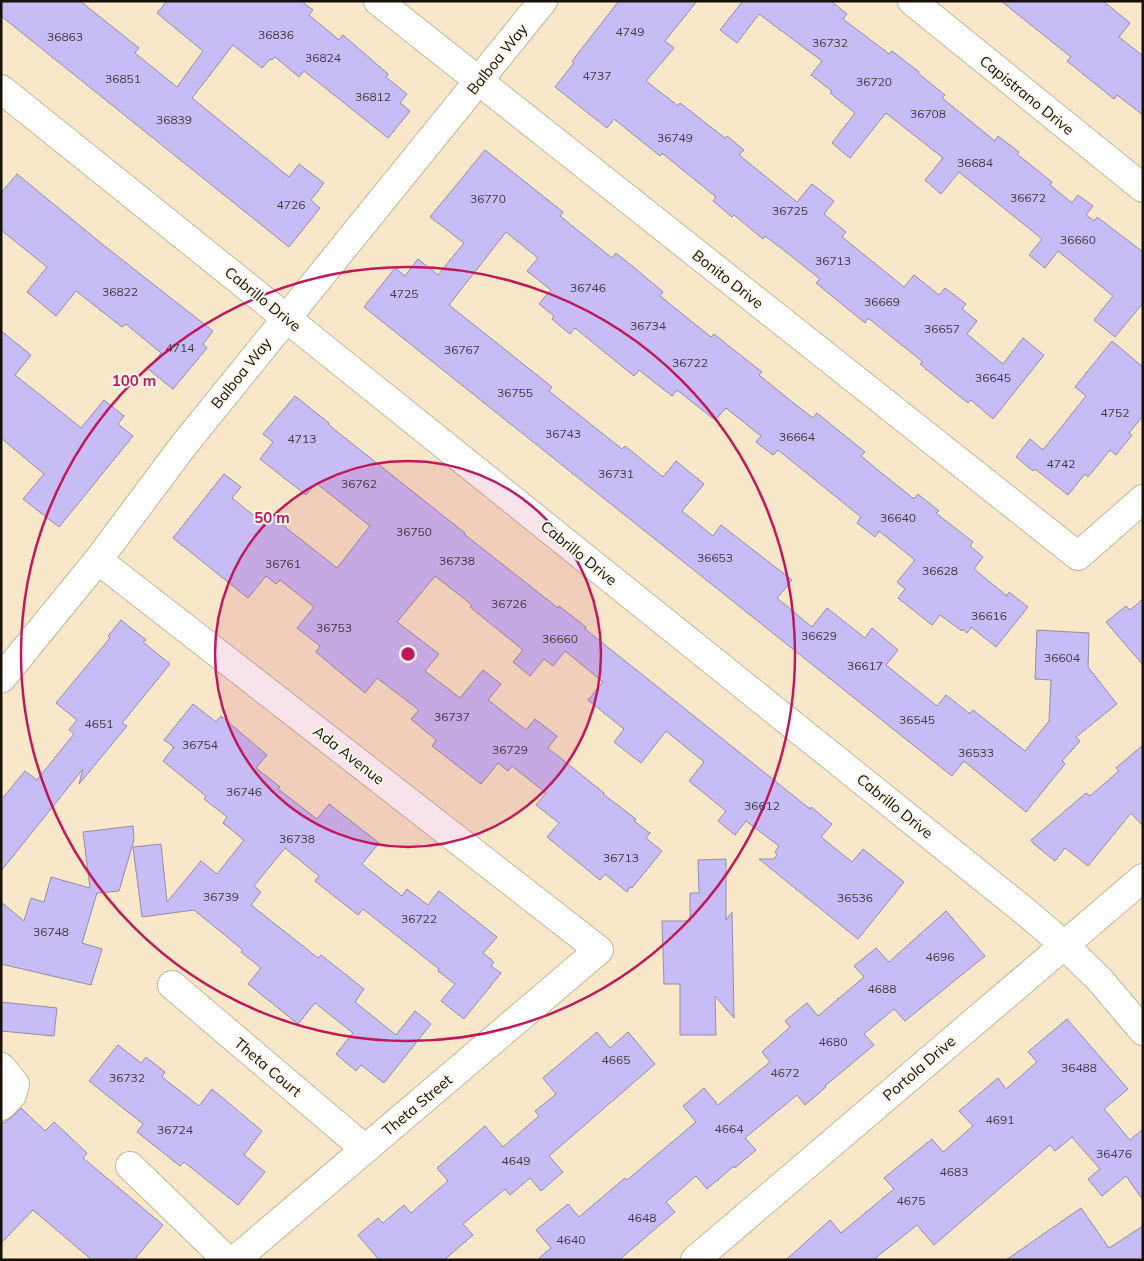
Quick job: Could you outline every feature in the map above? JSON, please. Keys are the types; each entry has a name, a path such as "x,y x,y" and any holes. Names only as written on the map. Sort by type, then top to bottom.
{"street":[{"name":"Bonito Drive","path":"378,1 1078,556 1143,499"},
{"name":"Balboa Way","path":"1,679 98,560 182,446 543,1"},
{"name":"Capistrano Drive","path":"912,1 1143,188"},
{"name":"Cabrillo Drive","path":"1,89 1012,900 1064,944 1099,979 1143,1031"},
{"name":"Ada Avenue","path":"98,560 600,950"},
{"name":"Portola Drive","path":"695,1260 1143,878"},
{"name":"Theta Street","path":"235,1260 600,950"},
{"name":"Theta Court","path":"172,985 365,1149"},
{"path":"1,1067 15,1084 12,1095 1,1106"},
{"path":"130,1166 228,1260"}],"building":[{"path":"1,1 80,1 139,48 135,53 177,87 203,51 157,13 167,1 301,1 313,10 309,15 339,40 343,35 388,74 386,77 407,94 400,103 410,111 388,138 304,71 299,77 275,57 272,60 270,59 262,68 233,45 192,98 289,177 299,164 324,183 311,200 320,208 289,247 1,16"},
{"path":"619,1 697,1 665,41 674,48 646,81 678,106 680,103 725,138 727,136 744,150 739,155 797,202 812,184 834,201 824,214 846,232 842,237 904,287 914,275 939,295 945,288 966,304 962,309 977,321 967,334 1003,364 1023,338 1044,355 993,419 971,400 968,403 949,388 920,364 923,362 868,318 865,323 816,283 820,279 781,248 765,236 763,239 734,215 732,217 713,201 716,197 662,153 660,156 614,119 607,128 555,87 574,63 572,61"},
{"path":"743,1 831,1 847,14 843,19 889,54 892,51 919,72 945,95 942,98 995,141 998,136 1019,152 1017,154 1052,182 1050,185 1072,203 1078,195 1093,206 1086,215 1094,221 1097,217 1143,252 1143,303 1115,337 1094,320 1113,296 1058,251 1045,268 1029,255 1042,239 959,172 941,194 925,180 943,158 886,113 850,158 832,143 855,113 830,93 832,91 811,75 822,61 759,14 737,43 720,30"},
{"path":"1001,1 1103,1 1130,23 1119,37 1143,56 1143,115 1117,95 1114,99 1067,61 1071,57"},
{"path":"485,150 563,212 560,216 612,258 616,253 663,292 660,296 711,337 714,334 762,372 759,375 791,401 813,418 817,413 865,452 861,456 914,499 918,494 939,511 936,513 973,542 970,546 983,557 974,569 1007,596 1009,592 1028,607 996,647 971,627 967,633 940,615 932,625 898,598 905,589 897,582 915,560 879,531 875,537 857,523 861,517 778,450 773,455 756,442 761,436 726,408 715,420 677,390 672,396 639,370 634,376 575,328 570,334 552,319 554,316 539,304 551,290 527,271 538,258 506,232 449,305 552,387 549,391 622,449 625,446 663,477 676,461 704,484 682,511 713,536 721,525 792,580 777,598 812,627 827,608 865,638 872,628 898,650 886,665 937,706 946,695 970,714 973,710 1025,751 1049,721 1051,680 1035,679 1037,630 1089,633 1088,667 1117,704 1076,737 1080,741 1062,761 1065,764 1026,812 964,761 952,776 364,307 395,268 405,276 418,259 438,275 464,243 430,217"},
{"path":"17,174 213,331 203,344 207,348 173,389 148,369 161,353 126,324 122,327 76,291 56,316 27,292 47,267 1,230 1,193"},
{"path":"1,331 31,355 15,375 81,428 104,400 124,416 118,424 133,436 59,527 23,499 44,474 1,438"},
{"path":"1112,341 1143,367 1143,416 1129,433 1132,435 1116,455 1110,450 1088,477 1085,474 1068,495 1035,469 1033,471 1016,457 1030,439 1043,450 1086,396 1075,387"},
{"path":"295,396 464,534 558,608 559,606 586,627 585,629 810,809 811,807 832,824 821,837 852,862 863,849 904,882 858,939 759,859 774,859 777,855 775,852 779,846 746,821 735,835 718,821 726,811 689,781 704,762 666,731 641,763 614,742 624,729 588,700 603,682 565,651 553,666 544,659 530,676 513,662 523,650 470,607 472,605 435,576 397,622 439,654 425,671 460,698 483,670 501,684 488,700 526,730 535,719 557,736 548,748 636,819 634,821 650,833 646,838 662,851 627,892 605,874 600,880 547,837 559,823 536,805 546,793 512,766 508,771 498,763 481,784 432,746 436,740 411,719 419,710 377,678 365,693 316,652 320,646 297,628 314,607 280,580 276,584 266,576 248,598 173,538 224,474 241,487 232,498 263,523 270,515 337,568 370,526 316,483 306,495 260,459 273,442 263,434"},
{"path":"1143,599 1143,665 1106,622 1126,606 1130,610"},
{"path":"121,620 146,640 143,642 170,664 122,723 127,726 79,784 83,769 1,871 1,800 25,771 37,780 74,734 69,730 77,720 56,703 110,638 108,636"},
{"path":"193,704 216,722 221,716 267,755 256,768 280,787 278,789 317,819 329,804 379,843 362,864 402,896 407,889 428,905 439,891 497,937 483,953 494,962 491,966 501,973 464,1019 441,1001 455,984 438,971 439,969 363,909 358,915 315,881 319,876 285,848 254,886 261,892 251,905 318,958 321,955 364,989 355,1002 396,1035 415,1011 431,1024 384,1083 361,1065 356,1071 336,1054 353,1033 315,1003 298,1024 248,984 261,968 241,952 243,950 194,910 142,917 133,847 161,844 167,902 201,861 217,874 244,840 223,823 227,817 204,799 206,796 163,761 174,747 164,740"},
{"path":"1143,745 1143,826 1131,813 1088,866 1065,848 1055,861 1034,844 1031,840 1086,793 1090,796 1119,771 1116,768"},
{"path":"133,826 134,840 119,891 97,893 82,943 102,949 91,985 1,964 1,902 24,921 31,898 44,902 51,877 90,888 83,832"},
{"path":"726,859 726,920 732,912 734,1018 715,996 716,1035 680,1035 680,984 664,984 662,921 690,921 690,893 699,893 698,860"},
{"path":"946,911 985,956 905,1021 894,1009 864,1034 874,1045 805,1105 797,1095 745,1138 756,1150 707,1189 696,1176 666,1202 675,1212 619,1260 537,1260 551,1248 536,1230 568,1204 579,1217 625,1178 627,1180 696,1122 683,1106 704,1088 718,1105 770,1062 762,1052 790,1027 785,1021 807,1003 818,1016 864,977 854,966 876,948 889,962"},
{"path":"1,1002 57,1008 54,1036 1,1031"},
{"path":"1067,1019 1128,1089 1104,1109 1130,1140 1143,1129 1143,1200 1126,1176 1102,1196 1088,1179 1100,1169 1072,1137 1055,1151 1050,1145 934,1245 917,1225 873,1260 786,1260 830,1220 841,1233 894,1189 884,1178 932,1139 943,1152 973,1126 959,1111 998,1078 1006,1089 1037,1062 1028,1052"},
{"path":"597,1032 610,1048 628,1032 655,1064 549,1156 563,1172 541,1191 530,1178 510,1195 505,1189 463,1224 473,1235 444,1260 379,1260 358,1235 378,1218 383,1223 404,1205 411,1213 448,1181 437,1168 485,1126 503,1147 539,1116 535,1111 556,1094 543,1078"},
{"path":"118,1045 141,1063 146,1057 165,1072 162,1077 199,1106 212,1089 262,1131 244,1155 265,1172 238,1205 184,1162 180,1166 137,1132 143,1124 89,1081"},
{"path":"21,1108 45,1131 54,1122 87,1153 83,1158 163,1225 134,1260 92,1260 33,1210 1,1243 1,1124"},
{"path":"1081,1208 1109,1248 1143,1226 1143,1260 1006,1260"}]}
